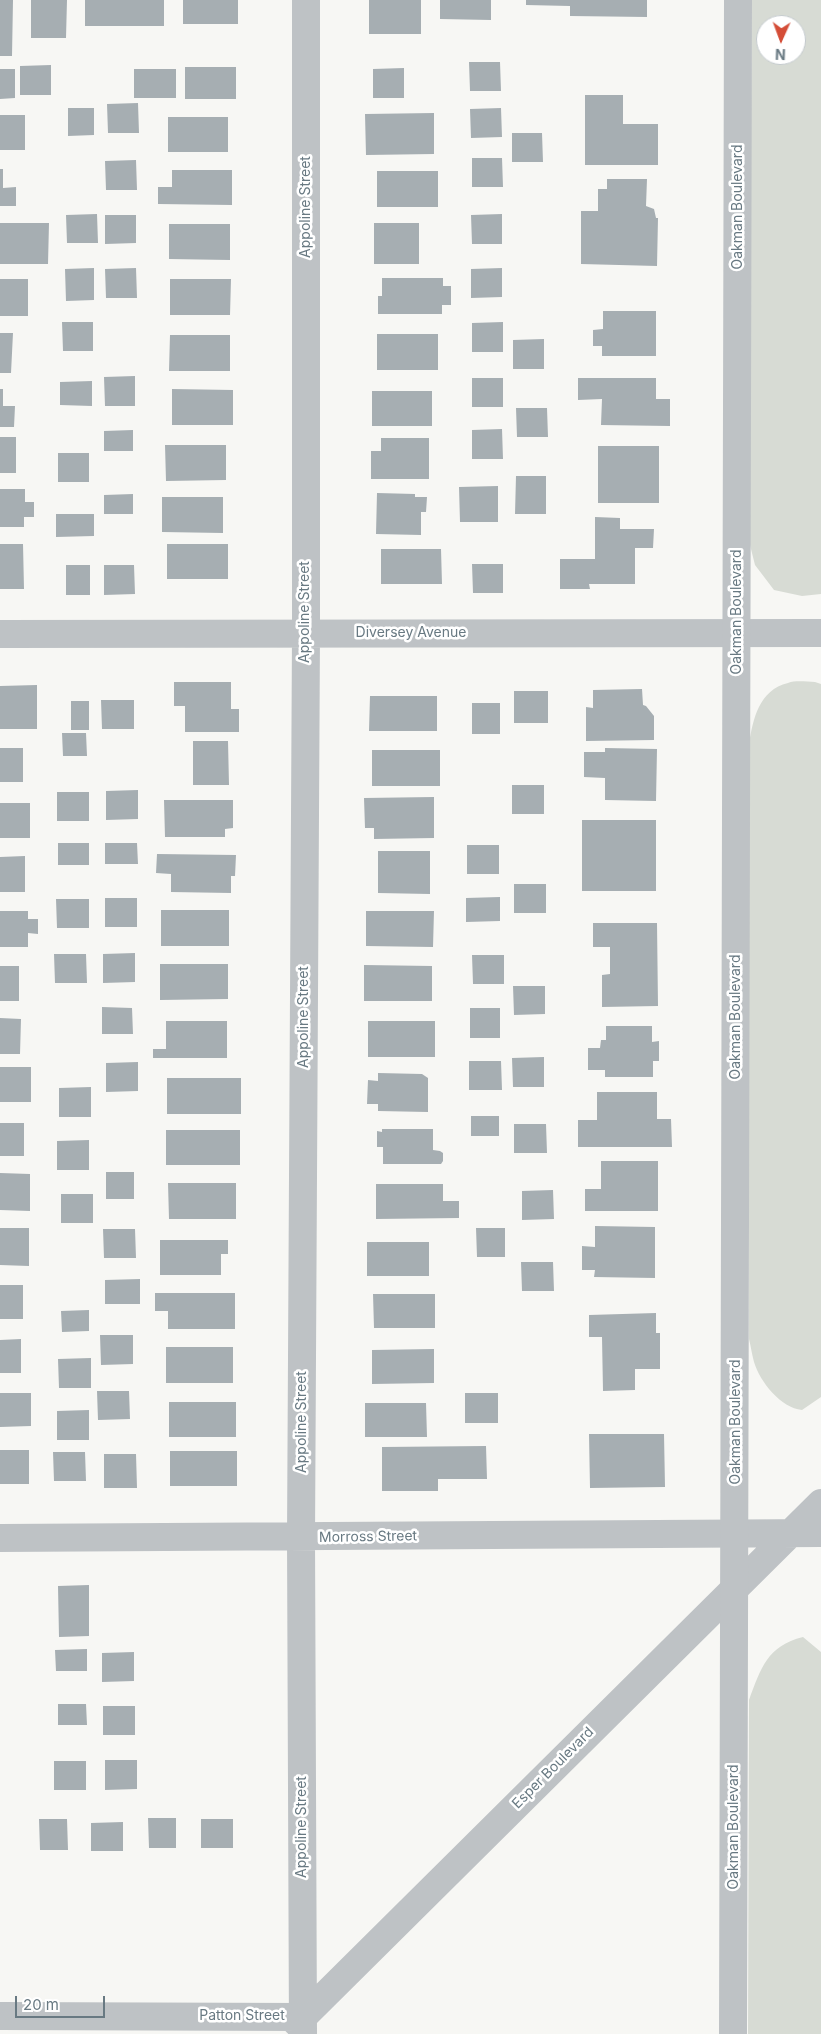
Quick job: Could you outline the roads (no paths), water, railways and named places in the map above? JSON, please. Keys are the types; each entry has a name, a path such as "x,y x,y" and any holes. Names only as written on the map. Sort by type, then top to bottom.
{"street":[{"name":"Appoline Street","path":"297,2028 306,633 306,0"},
{"name":"Oakman Boulevard","path":"734,2034 738,0"},
{"name":"Diversey Avenue","path":"0,634 821,633"},
{"name":"Esper Boulevard","path":"297,2028 736,1586 821,1503"},
{"name":"Morross Street","path":"0,1538 301,1538 821,1533"},
{"name":"Patton Street","path":"0,2016 297,2028"}]}
